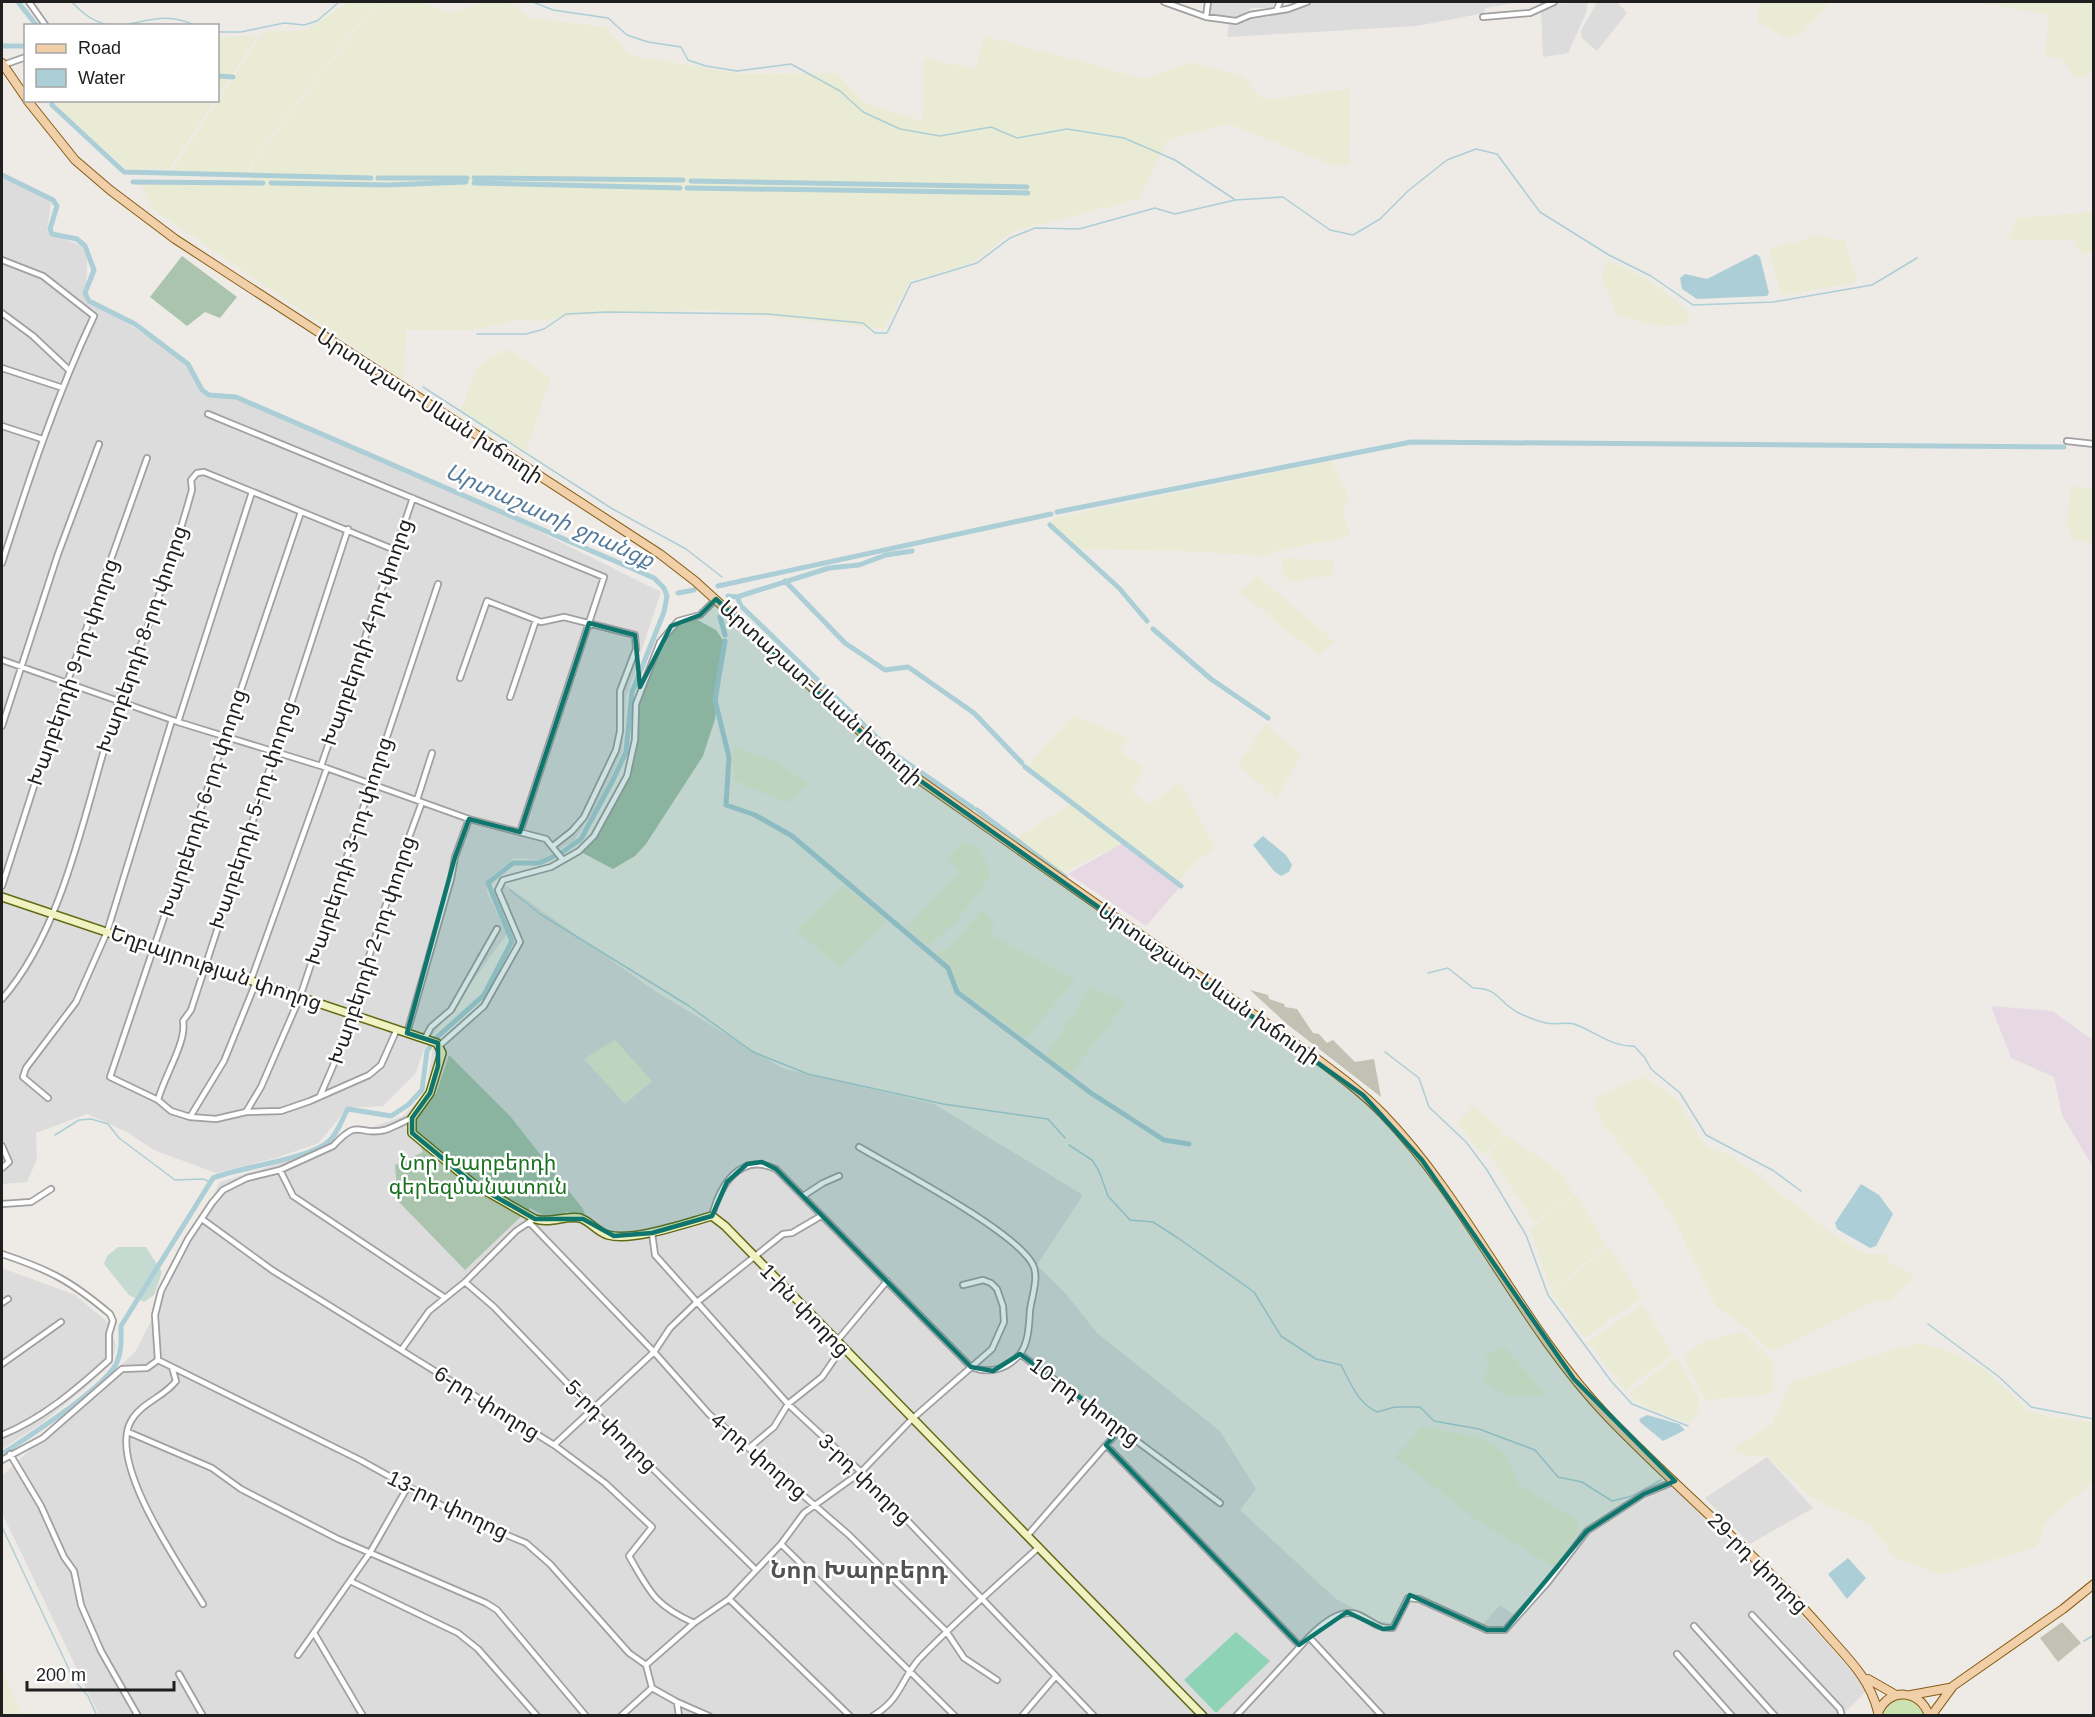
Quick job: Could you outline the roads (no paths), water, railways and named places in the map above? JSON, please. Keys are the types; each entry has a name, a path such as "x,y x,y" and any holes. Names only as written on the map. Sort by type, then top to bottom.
{"main road":[{"name":"Արտաշատ-Սևան խճուղի","path":"2,64 24,96"},
{"name":"Արտաշատ-Սևան խճուղի","path":"28,102 75,160 167,234 256,294 660,554 716,599 894,762 1313,1056 1369,1101 1422,1160 1540,1335 1569,1372 1602,1410 1649,1456"},
{"name":"Եղբայրության փողոց","path":"2,897 54,912 432,1042"},
{"path":"432,1042 442,1053 430,1093 412,1119 412,1132 475,1185 532,1221 544,1222 568,1217 583,1219 607,1235 652,1233 712,1216"},
{"name":"1-ին փողոց","path":"712,1216 725,1226 1203,1716"},
{"name":"29-րդ փողոց","path":"1649,1456 1771,1573 1862,1674 1872,1689 1877,1714"},
{"path":"1911,1695 1923,1702 1930,1716 1953,1686 2034,1630 2094,1584"},
{"name":"29-րդ փողոց","path":"1862,1674 1896,1695"},
{"path":"1877,1714 1883,1702 1896,1695 1911,1695 1953,1686"}],"street":[{"path":"29,2 45,24"},
{"path":"1164,2 1206,17 1236,21 1250,15 1276,11 1307,2"},
{"path":"1206,17 1208,2"},
{"path":"1276,11 1280,2"},
{"path":"1483,17 1530,12 1554,2"},
{"path":"2,64 24,58"},
{"path":"2,260 43,276 94,316 69,369 42,439 2,563"},
{"path":"2,313 33,336 69,369"},
{"path":"2,368 63,388"},
{"path":"208,414 603,577 520,832"},
{"path":"2,426 42,439"},
{"path":"2067,441 2094,444"},
{"path":"2,726 58,555 99,444"},
{"name":"Խարբերդի 9-րդ փողոց","path":"2,886 67,682 147,458"},
{"name":"Խարբերդի 8-րդ փողոց","path":"2,999 14,985 38,947 54,912 119,700 174,554 192,490 191,480 197,473 204,472 395,550"},
{"path":"178,722 252,492"},
{"name":"Խարբերդի 4-րդ փողոց","path":"321,766 413,498"},
{"name":"Խարբերդի 6-րդ փողոց","path":"158,1100 110,1077 302,512"},
{"name":"Խարբերդի 5-րդ փողոց","path":"158,1100 164,1078 177,1054 185,1030 183,1021 191,1010 204,964 348,529"},
{"name":"Խարբերդի 3-րդ փողոց","path":"246,1112 261,1087 300,997 438,584"},
{"path":"432,1042 484,1006 520,942 498,890 503,880 551,867 579,851 594,836 627,776 635,741 636,704 660,642 678,621 700,615 716,599"},
{"path":"460,678 488,601 541,622 564,617 635,636 636,649 621,691 620,731 608,770 584,817 572,831 553,846"},
{"path":"510,698 536,620"},
{"path":"2,660 178,722 327,768 469,819 546,839 563,860"},
{"path":"48,1098 23,1077 26,1068 76,1002 107,932 172,720"},
{"name":"Խարբերդի 2-րդ փողոց","path":"320,1096 333,1066 419,801 432,753"},
{"name":"Խարբերդի 4-րդ փողոց","path":"190,1117 224,1061 327,768"},
{"path":"407,1033 452,879 455,857 469,819"},
{"path":"432,1042 431,1027 451,1010 498,929"},
{"path":"158,1100 171,1111 190,1117 216,1119 246,1112 281,1111 369,1075 381,1065 397,1029"},
{"path":"2,1460 43,1438 122,1369 147,1368 158,1360 155,1315 161,1291 202,1219 223,1190 247,1178 280,1170 333,1146 346,1133 357,1128 383,1131 412,1119"},
{"path":"2,1146 9,1162 2,1168"},
{"name":"10-րդ փողոց","path":"859,1147 973,1215 1026,1255 1034,1266 1036,1278 1027,1340 1020,1353 1220,1503"},
{"path":"712,1216 716,1199 727,1182 747,1164 762,1162 776,1168 971,1367 993,1371 1020,1353"},
{"path":"280,1170 293,1196 444,1297"},
{"path":"803,1196 839,1176"},
{"path":"2,1203 31,1202 51,1189"},
{"path":"554,1445 654,1352 670,1328 696,1303 755,1259 783,1234 792,1233 821,1216"},
{"name":"6-րդ փողոց","path":"202,1219 272,1270 554,1445 604,1483 652,1527 629,1556 659,1604 694,1623"},
{"path":"402,1349 429,1311 465,1282 532,1221"},
{"name":"4-րդ փողոց","path":"532,1221 709,1414 816,1506 946,1631 964,1658 997,1680"},
{"name":"3-րդ փողոց","path":"652,1233 655,1255 788,1404 861,1472 1094,1716"},
{"path":"2,1254 45,1268 80,1288 110,1314 113,1322 109,1334 109,1360 78,1388 41,1414 23,1426 2,1435"},
{"path":"709,1716 676,1702 652,1688 646,1665 694,1623 729,1599 781,1544 804,1513 861,1472 912,1419 992,1349 1004,1322 1003,1306 997,1289 991,1283 983,1280 963,1285"},
{"path":"749,1448 774,1427 788,1404 822,1377 839,1345 887,1281"},
{"name":"5-րդ փողոց","path":"465,1282 494,1307 592,1409 756,1570"},
{"path":"2,1303 8,1299"},
{"path":"2,1364 61,1322"},
{"name":"13-րդ փողոց","path":"158,1360 360,1460 459,1515 526,1544 550,1564 629,1653 646,1665"},
{"path":"172,1367 176,1381 130,1421 125,1455 147,1509 203,1604"},
{"path":"1027,1536 1121,1428"},
{"path":"128,1432 212,1468 241,1489 287,1514 486,1603 497,1610 586,1716"},
{"name":"10-րդ փողոց","path":"1106,1445 1299,1645"},
{"path":"10,1454 41,1506 64,1557 74,1571 81,1605 101,1651 138,1716"},
{"path":"1236,1716 1299,1645 1328,1621 1347,1612 1359,1615 1383,1629 1393,1628 1408,1598 1419,1599 1487,1630 1505,1630 1548,1582 1587,1531 1644,1494 1675,1481"},
{"path":"298,1655 371,1551 407,1488"},
{"path":"781,1544 955,1716"},
{"path":"873,1716 895,1699 909,1671 946,1631 1038,1548"},
{"path":"350,1581 458,1633 478,1648 537,1716"},
{"path":"729,1599 850,1716"},
{"name":"29-րդ փողոց","path":"1752,1615 1840,1708 1842,1716"},
{"path":"1694,1626 1775,1716"},
{"path":"314,1633 363,1716"},
{"path":"1309,1636 1382,1716"},
{"path":"1677,1653 1732,1716"},
{"path":"179,1674 203,1716"},
{"path":"1022,1716 1056,1676"},
{"path":"621,1716 652,1688"},
{"path":"676,1702 679,1716"}],"water":[{"path":"1756,254 1760,257 1769,293 1767,296 1697,299 1682,289 1680,278 1685,274 1707,279"},
{"path":"1263,836 1286,855 1292,865 1289,872 1281,876 1274,871 1253,845"},
{"path":"1861,1184 1879,1195 1893,1214 1876,1246 1870,1248 1837,1229 1835,1223"},
{"path":"1647,1415 1679,1424 1685,1430 1663,1441 1641,1423 1639,1419"},
{"path":"1848,1558 1866,1578 1847,1599 1828,1574"}],"waterway":[{"name":"Արտաշատի ջրանցք","path":"18,2 35,24"},
{"path":"72,2 88,17 104,24"},
{"path":"219,32 241,32 284,23 304,25 317,21 339,2"},
{"path":"429,2 453,2"},
{"path":"533,2 553,10 608,18 627,35 648,42 681,47 688,60 706,66 737,71 791,64 840,91 863,112 900,129 940,136 991,127 1017,138 1067,129 1124,138 1175,160 1234,199"},
{"path":"124,24 162,18 190,24"},
{"name":"Արտաշատի ջրանցք","path":"2,46 24,46"},
{"path":"219,76 233,77"},
{"path":"52,102 52,105 124,172 371,178"},
{"path":"477,334 526,334 544,329 566,314 607,312 767,314 863,323 875,333 887,333 911,283 977,263 1010,238 1035,228 1079,229 1155,208 1175,214 1235,200 1283,197 1330,230 1353,235 1380,219 1409,190 1447,160 1476,149 1497,154 1540,212 1609,255 1651,276 1693,305 1773,302 1872,285 1917,258"},
{"name":"Արտաշատի ջրանցք","path":"2,175 53,200 57,206 50,229 52,234 77,239 85,246 94,270 85,293 89,301 135,324 188,364 202,390 209,395 236,397 654,578 664,588 667,596 664,612 632,692 626,752 613,780 581,839 561,853 539,863 513,863 488,883 512,941 484,995 435,1039 427,1051 422,1090 408,1105 391,1116 348,1109 338,1130 329,1141 307,1153 213,1178 121,1326 120,1353 110,1372 83,1398 2,1454"},
{"path":"378,178 467,178"},
{"path":"474,178 683,180"},
{"path":"691,181 1027,187"},
{"path":"133,182 263,183"},
{"path":"271,183 387,185 466,182"},
{"path":"474,183 680,188"},
{"path":"687,188 1028,193"},
{"path":"423,387 611,508 686,549 722,577"},
{"path":"1057,512 1411,442 2064,447"},
{"path":"718,586 1051,514"},
{"path":"1050,525 1119,588 1147,621"},
{"path":"728,596 737,597 829,568 859,565 886,555 912,551"},
{"path":"785,581 845,643 885,670 908,667 914,671 974,713 1022,763"},
{"path":"678,593 694,590"},
{"path":"737,597 741,606 894,754 973,808"},
{"path":"720,617 725,635"},
{"path":"1153,629 1211,679 1268,718"},
{"path":"725,641 715,700 729,757 726,805 755,815 792,836 948,968 957,992 1091,1093 1164,1140 1189,1144"},
{"path":"1025,767 1181,886"},
{"path":"977,810 1065,877"},
{"path":"510,890 540,914 689,1006 753,1052 808,1074 943,1104 1048,1119 1065,1138"},
{"path":"1428,973 1448,968 1473,988 1489,990 1512,1009 1529,1017 1549,1024 1574,1024 1618,1044 1634,1046 1651,1069 1680,1093 1706,1135 1774,1171 1801,1191"},
{"path":"1385,1052 1419,1078 1429,1107 1466,1142 1487,1170 1526,1235 1548,1295 1611,1381 1632,1404 1688,1426"},
{"path":"55,1135 79,1120 91,1119 108,1124 119,1138 175,1180 203,1179 211,1182"},
{"path":"1069,1145 1092,1160 1099,1171 1108,1196 1130,1220 1153,1222 1254,1292 1281,1336 1316,1359 1341,1365 1360,1398 1377,1412 1395,1407 1420,1407 1434,1421 1479,1429 1535,1450 1558,1477 1582,1482 1612,1501 1632,1496 1661,1480"},
{"path":"1928,1324 1998,1376 2031,1407 2094,1419"},
{"path":"2,1527 74,1680 88,1696 97,1716"},
{"path":"2084,1641 2094,1635"}],"district":[{"name":"Նոր Խարբերդ","path":"859,1570"}],"park label":[{"name":"Նոր Խարբերդի գերեզմանատուն","path":"478,1175"}]}
